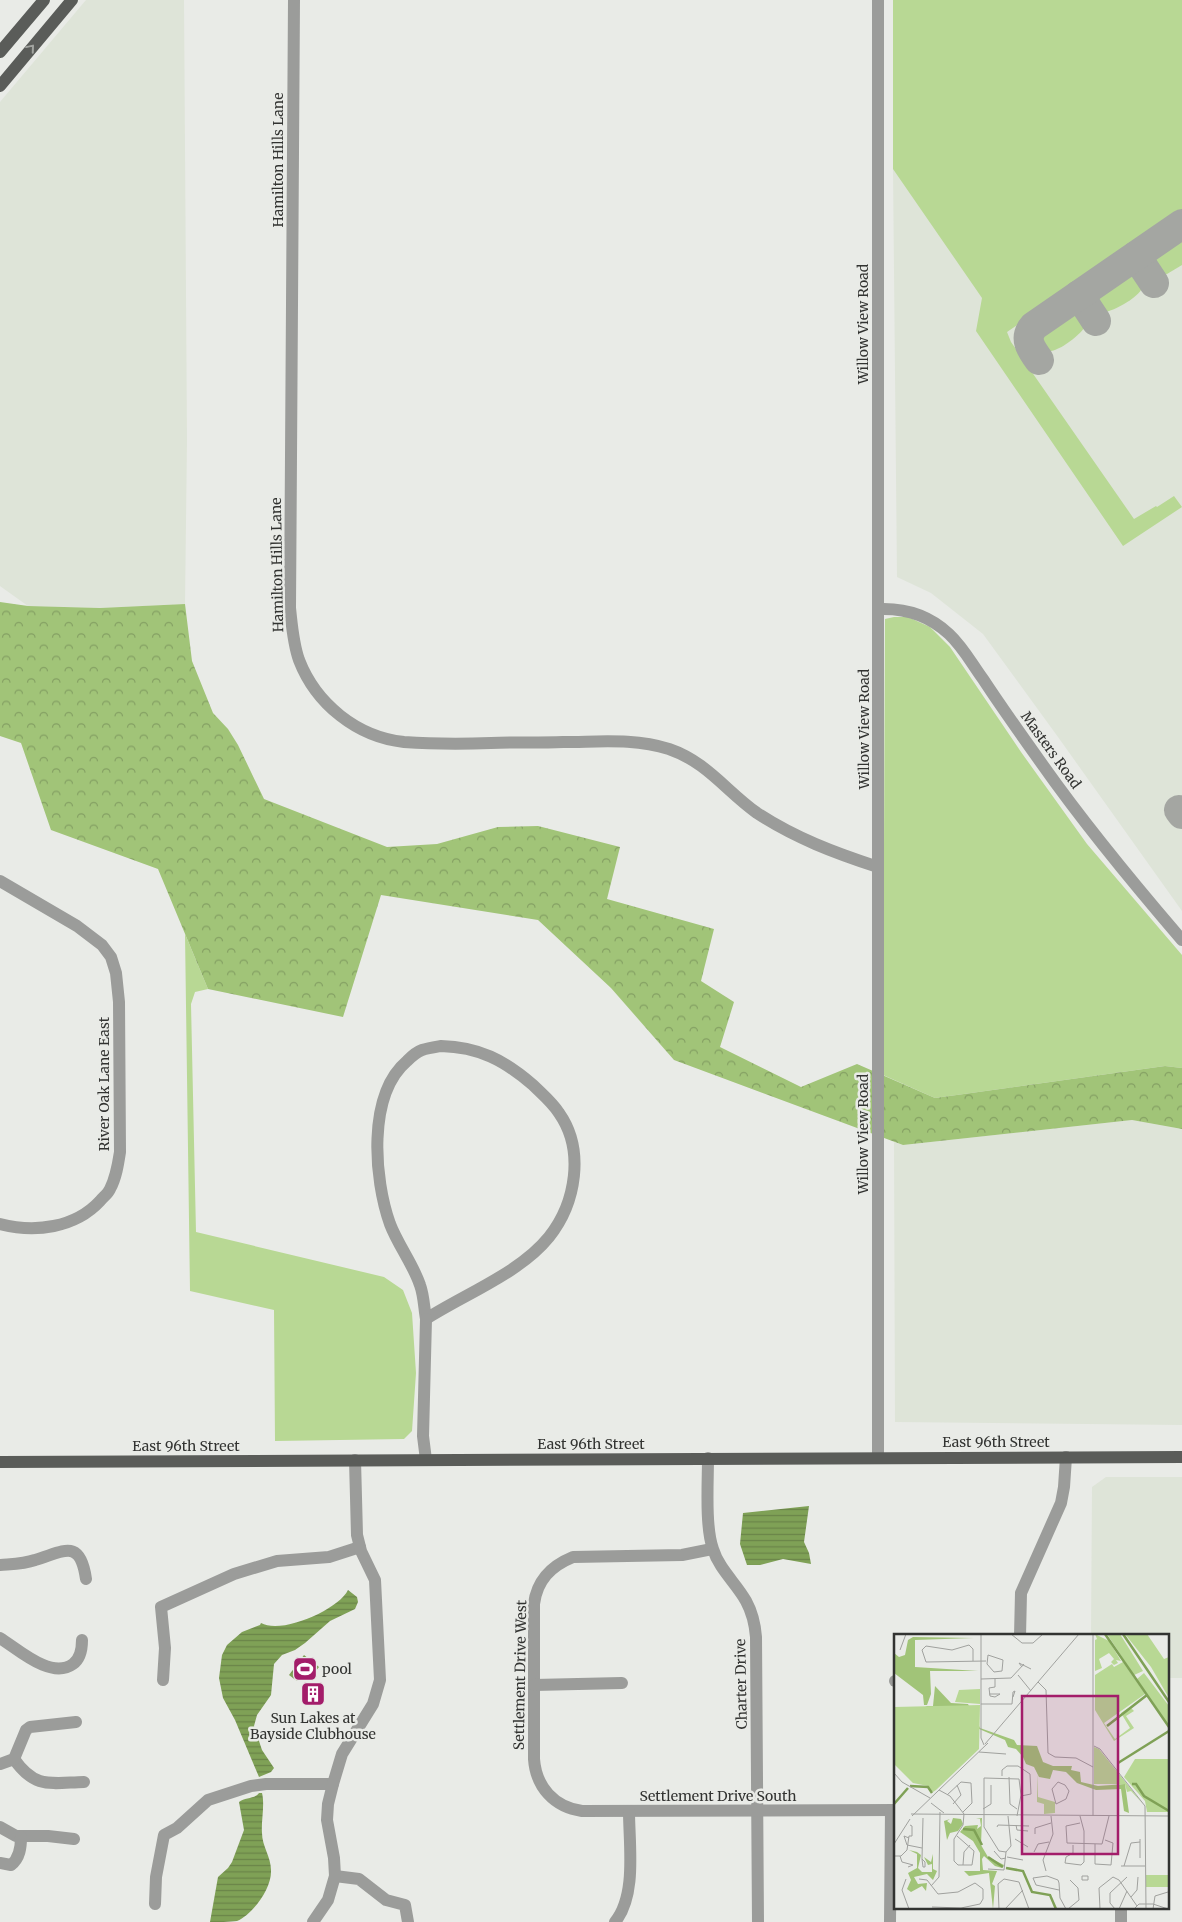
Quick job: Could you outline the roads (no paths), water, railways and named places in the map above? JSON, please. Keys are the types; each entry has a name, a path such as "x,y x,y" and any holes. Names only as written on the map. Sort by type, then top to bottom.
{"main road":[{"path":"0,52 44,0"},
{"path":"0,86 72,0"},
{"name":"East 96th Street","path":"0,1462 1182,1457"}],"street":[{"name":"Hamilton Hills Lane","path":"294,0 290,608 293,639 300,660 320,696 335,712 360,729 403,742 462,744 607,741 636,742 669,750 690,758 756,812 793,835 878,867"},
{"name":"Willow View Road","path":"878,0 878,1458"},
{"name":"Masters Road","path":"879,609 894,608 922,616 938,625 958,643 1043,766 1108,854 1182,940"},
{"name":"River Oak Lane East","path":"0,881 77,926 102,945 111,958 116,973 119,1002 120,1152 117,1172 110,1190 93,1209 79,1219 61,1225 36,1228 0,1224"},
{"path":"426,1319 523,1262 538,1249 554,1230 567,1208 573,1177 574,1156 571,1137 559,1112 548,1099 508,1065 476,1050 458,1047 441,1046 421,1050 399,1068 388,1085 384,1097 378,1136 381,1193 397,1241 420,1284 426,1319 423,1436 426,1460"},
{"path":"1020,1634 1021,1593 1060,1503 1064,1487 1066,1457"},
{"name":"Charter Drive","path":"708,1458 709,1532 712,1549 747,1603 755,1627 758,1922"},
{"path":"313,1922 328,1900 335,1876 334,1858 327,1820 328,1804 333,1784 342,1754 376,1698 380,1680 375,1580 360,1547 356,1530 355,1460"},
{"path":"163,1680 164,1648 161,1607 251,1568 277,1561 329,1557 360,1547"},
{"name":"Settlement Drive West","path":"546,1792 538,1778 534,1763 534,1600 543,1579 558,1564 573,1557 682,1555 712,1549"},
{"path":"0,1565 35,1561 63,1550 70,1550 78,1556 83,1564 86,1579"},
{"path":"0,1638 35,1662 50,1668 61,1669 72,1665 78,1659 81,1653 82,1640"},
{"path":"534,1685 622,1684"},
{"path":"0,1764 14,1759 26,1730 30,1727 76,1722"},
{"path":"14,1759 27,1775 42,1782 84,1782"},
{"path":"155,1904 156,1878 164,1835 177,1828 203,1803 258,1785 333,1784"},
{"name":"Settlement Drive South","path":"546,1792 556,1802 570,1809 582,1812 894,1810"},
{"path":"890,1922 894,1810"},
{"path":"615,1922 623,1909 628,1894 629,1811"},
{"path":"0,1827 13,1835 21,1837 48,1836 74,1839"},
{"path":"0,1863 11,1865 16,1861 21,1837"},
{"path":"335,1876 359,1879 386,1900 405,1905 408,1922"}],"place":[{"name":"pool","path":"305,1669"},
{"name":"Sun Lakes at Bayside Clubhouse","path":"313,1694"}]}
